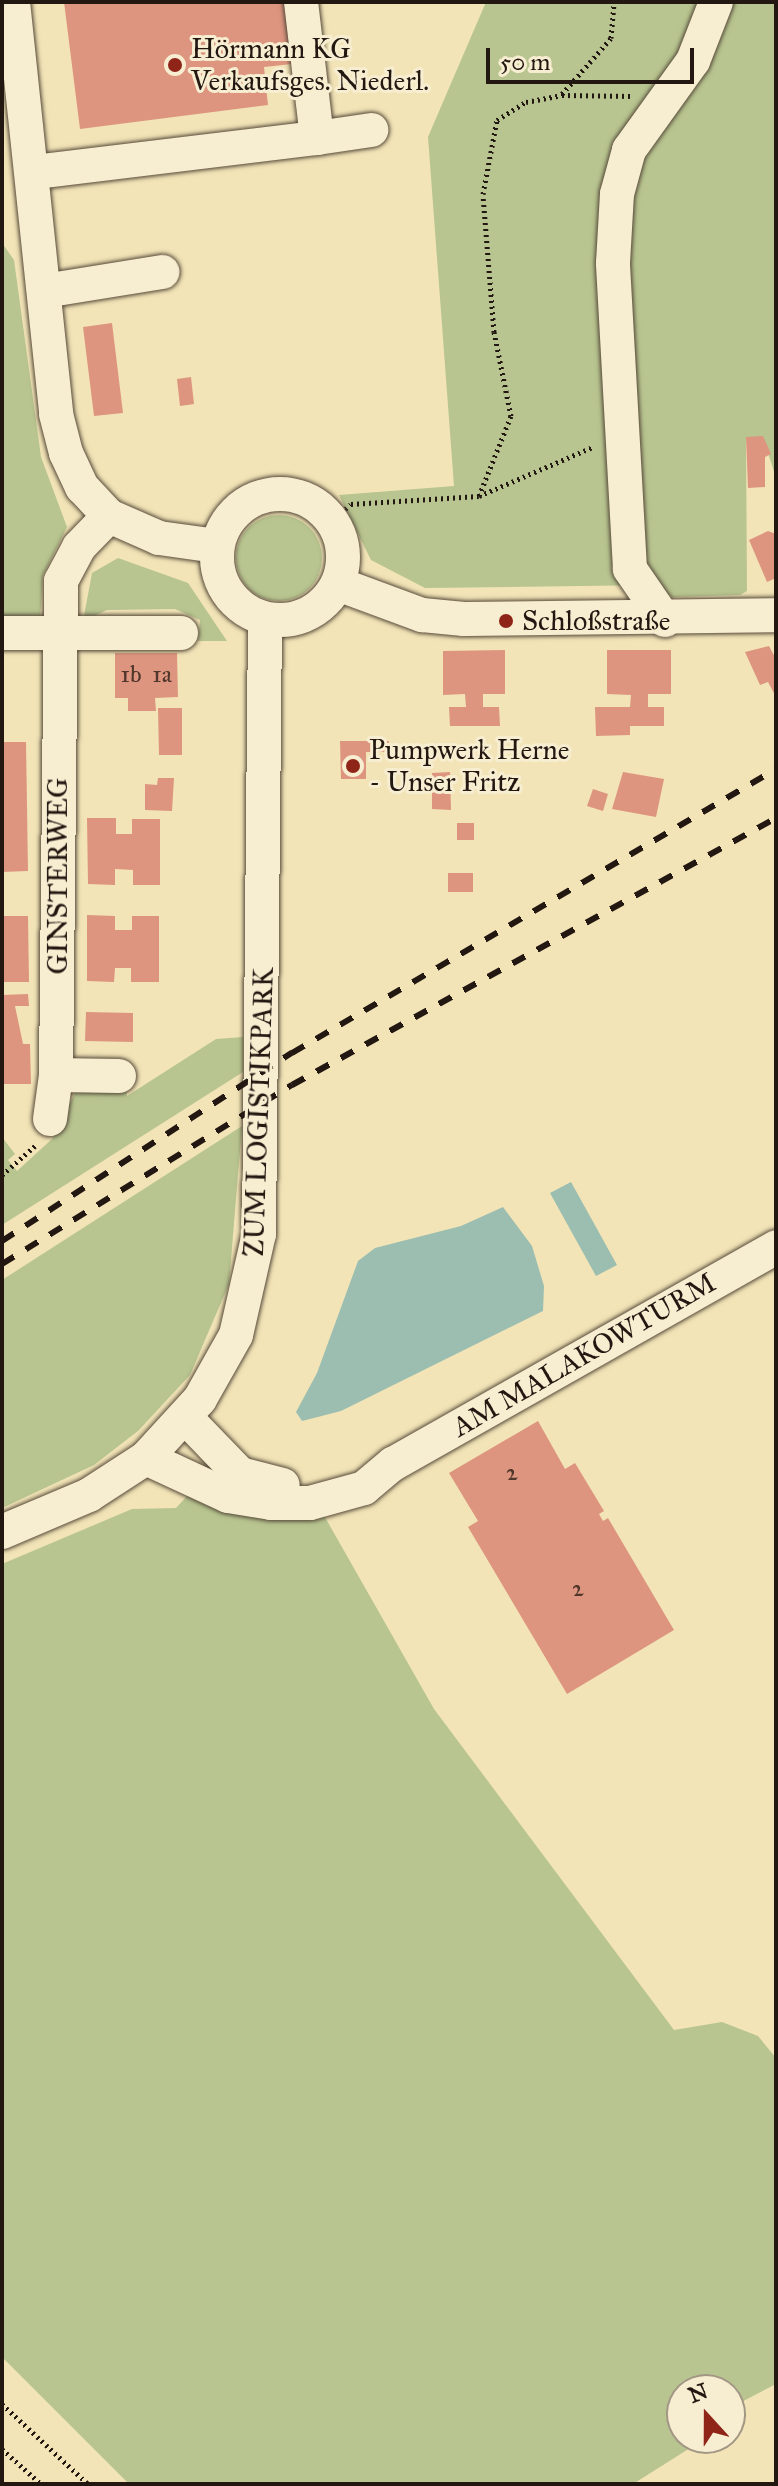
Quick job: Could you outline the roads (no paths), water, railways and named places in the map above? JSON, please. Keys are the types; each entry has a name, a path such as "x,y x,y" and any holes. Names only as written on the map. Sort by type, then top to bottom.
{"street":[{"path":"13,2 23,194 44,291 66,453 82,487 109,516 159,538 217,546"},
{"path":"301,2 317,138"},
{"path":"665,620 630,569 613,263 617,194 629,150 670,97 712,23 716,2"},
{"path":"23,194 371,130"},
{"path":"44,291 162,272"},
{"path":"275,493 307,499 332,521 343,552 338,584 315,610 265,619 227,592 217,546 231,516 275,493"},
{"name":"GINSTERWEG","path":"50,1119 56,1075 61,581 79,547 109,516"},
{"path":"338,584 422,615 665,620 776,615"},
{"name":"ZUM LOGISTIKPARK","path":"2,1532 89,1495 146,1458 185,1417 236,1335 259,1234 265,619"},
{"path":"2,633 181,633"},
{"path":"56,1075 119,1076"},
{"name":"AM MALAKOWTURM","path":"146,1458 214,1491 271,1503 310,1503 351,1492 393,1464 776,1247"},
{"name":"AM MALAKOWTURM","path":"185,1417 232,1467 263,1484 324,1483 393,1464"}],"railway":[{"path":"2,1241 292,1053 776,769"},
{"path":"2,1264 292,1085 776,818"}],"place":[{"name":"Hörmann KG Verkaufsges. Niederl.","path":"175,65"},
{"name":"Schloßstraße","path":"506,621"},
{"name":"Pumpwerk Herne - Unser Fritz","path":"353,766"}]}
